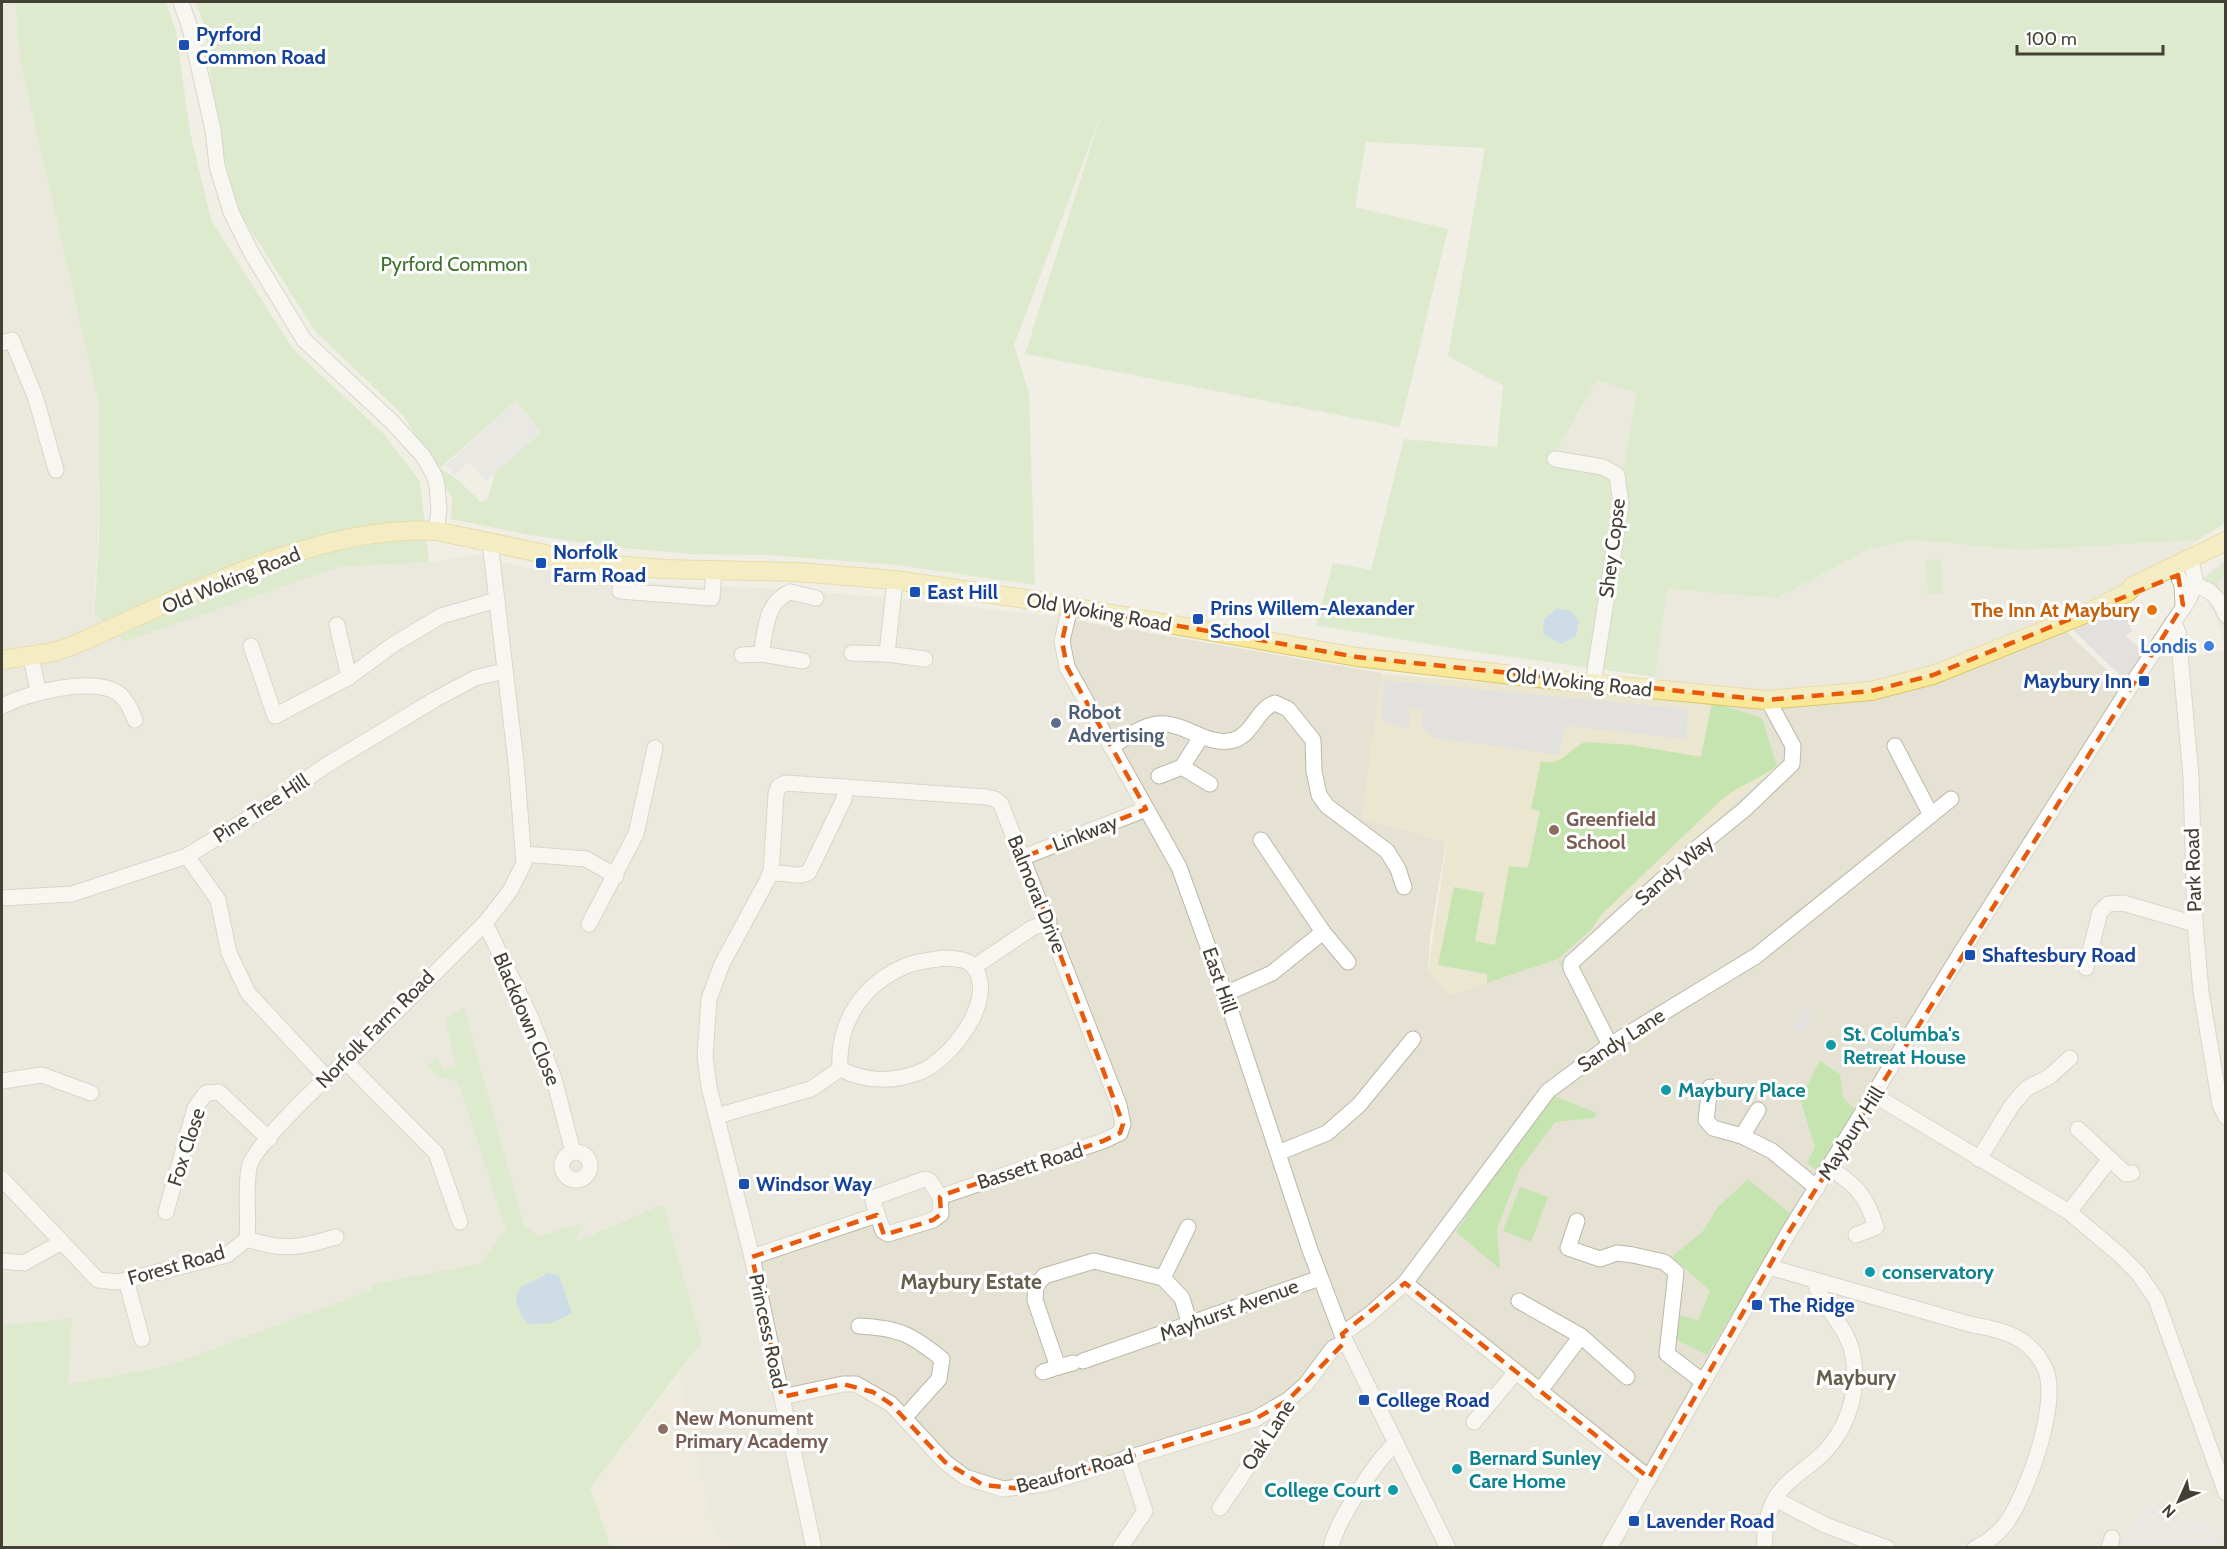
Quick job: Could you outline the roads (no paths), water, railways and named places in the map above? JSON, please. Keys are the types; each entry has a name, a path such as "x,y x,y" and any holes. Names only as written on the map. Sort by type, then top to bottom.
{"main road":[{"name":"Old Woking Road","path":"2,660 31,656 74,645 292,552 393,531 436,531 562,558 622,567 798,572 895,580 1070,607 1357,657 1593,684 1768,700 1871,691 1933,675 2090,612 2128,592 2133,586 2226,551"},
{"name":"Old Woking Road","path":"2184,567 2226,541"}],"street":[{"path":"181,2 190,28 213,130 217,166 231,213 252,254 304,340 393,423 423,456 434,475 436,485 439,510 436,531"},
{"path":"2,343 12,340 41,418 56,470"},
{"name":"Shey Copse","path":"1555,459 1603,467 1617,475 1621,505 1593,684"},
{"name":"Norfolk Farm Road","path":"247,1239 249,1166 269,1139 326,1077 346,1062 485,923 510,891 524,864 516,762 490,542"},
{"path":"622,567 620,591 712,598 714,571"},
{"path":"2184,567 2195,586 2208,588 2220,602 2226,615"},
{"path":"2184,567 2184,605"},
{"path":"761,654 770,607 778,597 790,592 798,580 798,572"},
{"path":"887,654 895,580"},
{"name":"Maybury Hill","path":"1609,1548 1702,1381 1817,1188 1962,951 2195,586"},
{"path":"790,592 816,598"},
{"path":"251,646 275,716 349,677 394,644 441,616 496,600"},
{"name":"East Hill","path":"1070,607 1062,641 1066,667 1179,867 1225,994 1320,1278 1343,1338"},
{"name":"Park Road","path":"2173,622 2178,632 2191,776 2195,924 2214,1073 2220,1105 2226,1117"},
{"path":"336,626 349,677"},
{"path":"852,653 887,654 925,659"},
{"path":"742,655 761,654 803,661"},
{"path":"31,656 38,691"},
{"name":"Pine Tree Hill","path":"2,898 72,894 187,856 265,808 325,766 434,700 475,678 504,671"},
{"path":"2,706 38,691 94,686 107,688 119,694 128,704 134,721"},
{"name":"Sandy Way","path":"1610,1045 1571,968 1571,963 1697,848 1745,809 1792,764 1792,746 1768,700"},
{"path":"1111,747 1140,729 1165,724 1184,728 1215,741 1232,740 1246,732 1269,705 1275,703 1288,709 1313,741 1314,771 1319,795 1327,806 1387,851 1398,869 1404,887"},
{"path":"1159,776 1182,767 1202,737"},
{"path":"1895,746 1931,814"},
{"path":"589,924 636,834 655,748"},
{"path":"1182,767 1210,784"},
{"name":"Balmoral Drive","path":"717,1116 709,1087 705,1056 708,999 722,964 770,875 776,794 779,786 786,783 995,799 1001,804 1024,857 1119,1105 1123,1124 1120,1133"},
{"path":"770,875 782,872 803,876 809,872 844,800 846,787"},
{"name":"Sandy Lane","path":"1343,1338 1405,1284 1537,1103 1562,1078 1610,1045 1756,956 1951,799"},
{"name":"Linkway","path":"1024,857 1146,809"},
{"path":"1261,840 1323,932 1348,962"},
{"path":"524,854 586,860 616,876"},
{"path":"187,856 218,900 230,953 248,993 326,1077"},
{"path":"2086,968 2100,912 2108,904 2123,903 2195,924"},
{"path":"974,967 1032,928 1049,922"},
{"name":"Blackdown Close","path":"485,923 531,1018 546,1059 573,1152"},
{"path":"1225,994 1272,973 1323,932"},
{"path":"944,958 965,960 974,967 979,981 980,998 969,1028 946,1052 922,1071 893,1079 867,1080 840,1069 839,1053 844,1025 859,998 885,976 909,964 944,958"},
{"path":"1278,1153 1327,1132 1359,1106 1413,1039"},
{"path":"1979,1159 2012,1105 2027,1088 2049,1077 2070,1058"},
{"path":"346,1062 436,1153 460,1222"},
{"path":"717,1116 811,1089 840,1069"},
{"path":"2,1081 42,1075 92,1093"},
{"path":"1710,1087 1706,1120 1713,1128 1742,1136 1772,1151 1817,1188"},
{"name":"Fox Close","path":"166,1212 195,1108 206,1093 219,1092 269,1139"},
{"path":"1874,1095 2069,1212 2120,1255 2153,1293 2226,1494"},
{"path":"1742,1136 1758,1110"},
{"name":"Princess Road","path":"717,1116 752,1257 814,1548"},
{"path":"2079,1129 2126,1174 2132,1173"},
{"name":"Bassett Road","path":"940,1197 1103,1141 1120,1133"},
{"path":"2069,1212 2110,1159"},
{"path":"1830,1168 1856,1185 1864,1196 1877,1234 1856,1236"},
{"name":"Forest Road","path":"2,1179 60,1243 98,1280 126,1280 227,1255 247,1239"},
{"path":"925,1179 930,1181 940,1197 940,1214 933,1220 888,1234 883,1231 873,1202 875,1197 925,1179"},
{"path":"752,1257 877,1215"},
{"path":"1577,1221 1568,1248 1600,1259 1617,1253 1664,1262 1676,1272 1667,1354 1702,1381"},
{"path":"1163,1278 1188,1227"},
{"path":"247,1239 276,1248 312,1244 336,1237"},
{"path":"2,1261 24,1263 60,1243"},
{"path":"1071,1363 1035,1300 1036,1286 1044,1276 1094,1261 1163,1278 1182,1298 1189,1322"},
{"path":"1769,1267 1973,1325 2006,1330 2022,1340 2044,1366 2050,1383 2048,1410 2032,1468 2018,1502 2006,1523 1987,1542 1975,1548"},
{"name":"Mayhurst Avenue","path":"1042,1372 1139,1342 1189,1322 1320,1278"},
{"path":"126,1280 142,1339"},
{"path":"1764,1548 1766,1520 1775,1499 1789,1479 1835,1443 1848,1414 1856,1385 1853,1354 1837,1317 1818,1294 1814,1280"},
{"path":"1405,1284 1649,1478"},
{"path":"1519,1301 1581,1336 1627,1377"},
{"path":"859,1326 890,1327 918,1340 942,1359 939,1379 904,1418"},
{"path":"1539,1392 1581,1336"},
{"path":"1343,1338 1448,1548"},
{"name":"Oak Lane","path":"1220,1508 1279,1421 1288,1400 1306,1383 1343,1338"},
{"path":"1474,1422 1515,1373"},
{"name":"Beaufort Road","path":"782,1396 843,1384 856,1384 891,1404 945,1462 965,1477 1004,1489 1023,1489 1044,1484 1255,1419 1288,1400"},
{"path":"1330,1548 1342,1520 1381,1457 1396,1443"},
{"path":"1120,1548 1145,1511 1126,1457"},
{"path":"1775,1499 1825,1525 1887,1548"}],"water":[{"path":"1556,609 1571,611 1579,621 1576,636 1561,644 1543,634 1544,619"},
{"path":"548,1273 559,1276 572,1313 552,1323 528,1324 522,1316 516,1296 521,1287"}],"place":[{"name":"Pyrford Common Road","path":"184,45"},
{"name":"Norfolk Farm Road","path":"541,563"},
{"name":"East Hill","path":"915,592"},
{"name":"The Inn At Maybury","path":"2152,610"},
{"name":"Prins Willem-Alexander School","path":"1198,619"},
{"name":"Londis","path":"2209,646"},
{"name":"Maybury Inn","path":"2144,681"},
{"name":"Robot Advertising","path":"1056,723"},
{"name":"Greenfield School","path":"1554,830"},
{"name":"Shaftesbury Road","path":"1970,955"},
{"name":"St. Columba's Retreat House","path":"1831,1045"},
{"name":"Maybury Place","path":"1666,1090"},
{"name":"Windsor Way","path":"744,1184"},
{"name":"conservatory","path":"1870,1272"},
{"name":"The Ridge","path":"1757,1305"},
{"name":"College Road","path":"1364,1400"},
{"name":"New Monument Primary Academy","path":"663,1429"},
{"name":"Bernard Sunley Care Home","path":"1457,1469"},
{"name":"College Court","path":"1393,1490"},
{"name":"Lavender Road","path":"1634,1521"}],"district":[{"name":"Maybury Estate","path":"971,1282"},
{"name":"Maybury","path":"1856,1378"}],"park label":[{"name":"Pyrford Common","path":"454,264"}]}
